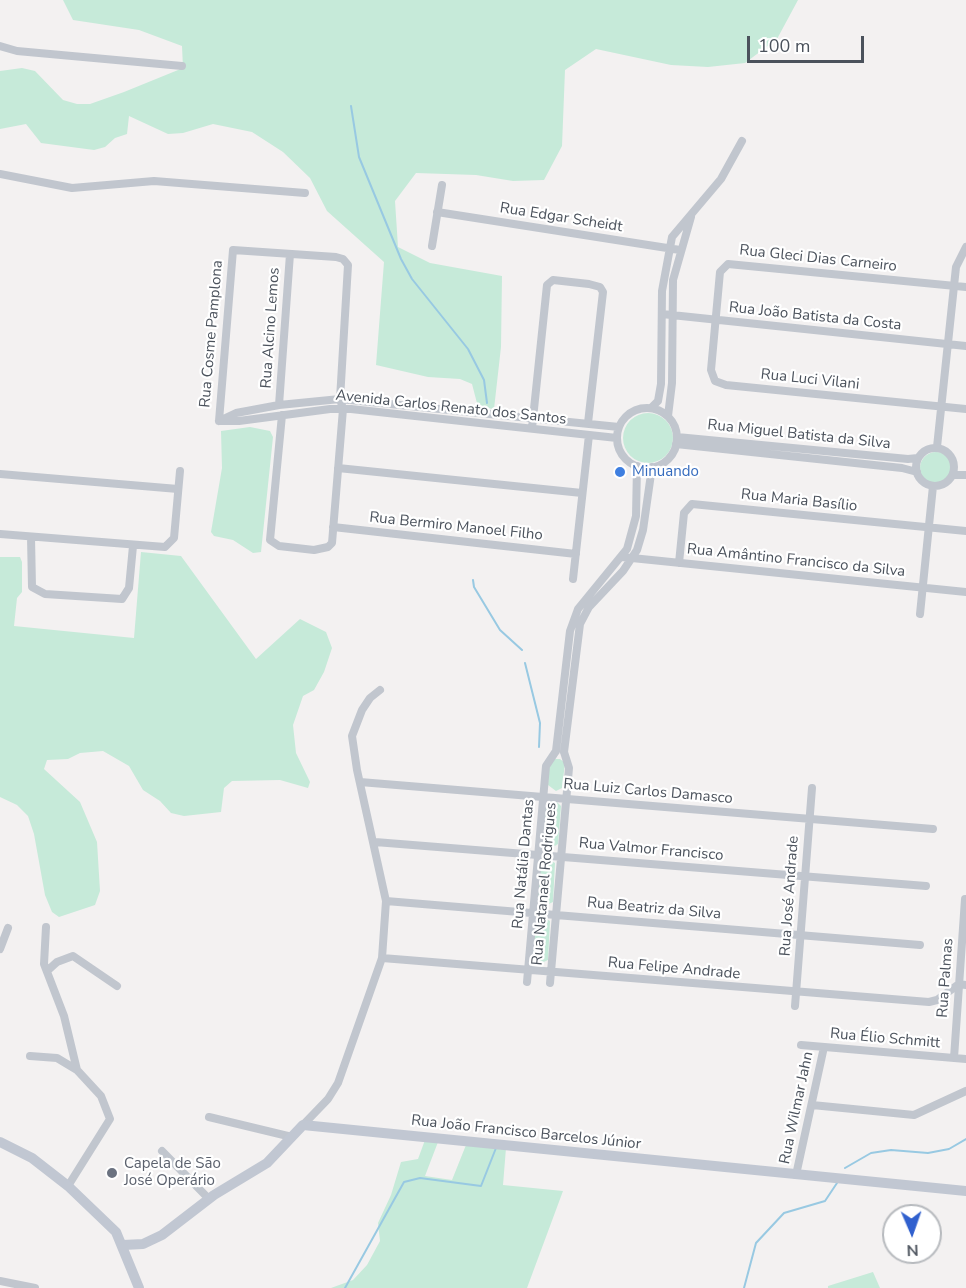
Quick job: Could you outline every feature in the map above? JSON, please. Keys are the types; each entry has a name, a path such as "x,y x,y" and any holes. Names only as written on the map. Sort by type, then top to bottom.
{"street":[{"path":"0,46 17,51 182,66"},
{"path":"651,408 658,401 661,384 663,280 669,248 675,232 691,216 732,163 742,141"},
{"path":"0,174 72,188 154,181 305,193"},
{"path":"432,246 442,185"},
{"name":"Rua Edgar Scheidt","path":"437,212 680,250"},
{"path":"668,416 673,376 673,280 691,216"},
{"path":"937,447 954,286 959,256 966,248"},
{"name":"Rua Cosme Pamplona","path":"219,421 233,250 290,254"},
{"path":"282,415 270,536 272,543 314,549 328,547 332,543 343,409 340,399 348,269 343,259 290,254"},
{"name":"Rua Alcino Lemos","path":"279,405 290,254"},
{"name":"Rua Gleci Dias Carneiro","path":"715,319 720,272 728,264 966,287"},
{"path":"532,428 550,281 563,279 600,287 603,299 588,423"},
{"name":"Rua João Batista da Costa","path":"662,314 966,346"},
{"name":"Rua Luci Vilani","path":"715,319 711,369 715,381 720,384 966,409"},
{"name":"Avenida Carlos Renato dos Santos","path":"219,421 236,413 279,405 340,399 619,427"},
{"path":"651,408 668,416 673,422 677,440 670,457 652,467 637,466 623,455 617,438 619,427 635,410 651,408"},
{"name":"Avenida Carlos Renato dos Santos","path":"219,421 239,421 343,409 617,438"},
{"path":"573,579 589,435"},
{"name":"Rua Miguel Batista da Silva","path":"677,440 918,458"},
{"name":"Rua Miguel Batista da Silva","path":"677,440 902,468 916,472"},
{"path":"937,447 949,453 955,464 953,475 945,484 933,486 922,481 916,472 918,458 926,450 937,447"},
{"path":"955,464 965,465"},
{"path":"560,751 574,618 587,597 622,557 636,516 637,466"},
{"path":"560,751 580,624 589,607 633,558 644,530 652,467"},
{"path":"338,468 582,493"},
{"path":"0,534 160,548 172,543 180,471"},
{"path":"0,474 178,489"},
{"path":"953,475 966,475"},
{"path":"921,614 933,486"},
{"name":"Rua Maria Basílio","path":"679,563 684,513 692,504 966,531"},
{"name":"Rua Bermiro Manoel Filho","path":"333,527 576,554"},
{"path":"31,537 32,586 37,591 56,595 122,599 129,588 133,546"},
{"name":"Rua Amântino Francisco da Silva","path":"622,557 966,592"},
{"path":"123,1245 143,1244 155,1240 209,1199 267,1163 328,1099 338,1083 381,958 386,901 352,736 362,710 380,690"},
{"name":"Rua Natália Dantas","path":"527,981 546,766 560,751"},
{"name":"Rua Natanael Rodrigues","path":"550,983 569,768 560,751"},
{"name":"Rua Luiz Carlos Damasco","path":"360,782 933,829"},
{"name":"Rua José Andrade","path":"795,1006 812,788"},
{"name":"Rua Valmor Francisco","path":"375,842 926,886"},
{"name":"Rua Palmas","path":"954,1058 963,984 965,899"},
{"name":"Rua Beatriz da Silva","path":"386,901 920,945"},
{"path":"46,927 44,954 47,970 64,1016 77,1070"},
{"path":"0,949 8,928"},
{"path":"47,970 57,962 73,956 117,986"},
{"name":"Rua Felipe Andrade","path":"381,958 929,1002 937,1000 963,984"},
{"name":"Rua Élio Schmitt","path":"801,1045 966,1059"},
{"name":"Rua Wilmar Jahn","path":"796,1175 824,1047"},
{"path":"30,1056 57,1058 77,1070 101,1096 110,1119 68,1186"},
{"path":"812,1106 914,1115 966,1091"},
{"path":"209,1117 292,1137"},
{"name":"Rua João Francisco Barcelos Júnior","path":"303,1125 966,1191"},
{"path":"0,1142 32,1158 68,1186 116,1232 139,1288"},
{"path":"162,1151 209,1199"},
{"path":"0,1281 35,1288"}],"green space":[{"path":"63,0 798,0 777,39 745,63 708,67 671,65 596,49 565,70 562,146 544,180 513,181 476,175 416,173 395,201 398,247 430,263 502,276 501,347 494,409 478,407 472,384 460,379 428,377 376,365 384,262 327,211 310,178 283,152 252,132 213,124 183,133 168,134 129,116 127,134 115,138 105,147 94,150 41,143 26,124 0,129 0,71 22,68 35,71 63,100 77,104 90,104 183,68 182,46 139,30 73,20"},
{"path":"648,413 666,420 673,438 666,456 648,463 630,456 623,438 630,420"},
{"path":"250,427 270,431 273,437 261,552 253,553 233,540 214,536 211,532 222,468 221,431"},
{"path":"936,452 947,457 952,468 947,479 936,484 925,479 920,468 925,457"},
{"path":"141,552 181,556 256,659 300,619 326,632 332,648 324,672 314,690 303,696 293,725 296,753 310,782 308,788 280,780 232,781 224,788 221,812 184,816 171,813 160,801 143,790 129,766 103,751 80,753 68,759 47,760 44,769 80,802 97,842 100,891 95,905 59,917 52,912 45,895 34,834 28,816 17,805 0,797 0,557 20,557 22,562 22,592 17,598 14,626 134,638"},
{"path":"553,759 560,759 565,763 562,788 556,791 548,785 549,763"},
{"path":"551,800 561,806 558,844 550,849 543,843 546,805"},
{"path":"546,858 555,863 553,902 544,906 537,901 541,863"},
{"path":"541,916 550,921 548,960 539,964 532,959 535,921"},
{"path":"425,1140 438,1142 425,1176 452,1180 466,1145 506,1148 503,1185 563,1191 527,1288 331,1288 353,1280 367,1265 380,1241 378,1223 391,1195 401,1162 418,1159"},
{"path":"873,1272 880,1288 828,1288 828,1286"}],"waterway":[{"path":"351,106 359,157 401,259 412,279 468,349 484,380 487,403"},
{"path":"473,580 474,587 500,630 522,650"},
{"path":"525,663 540,723 539,747"},
{"path":"845,1168 871,1153 891,1150 928,1153 949,1149 966,1139"},
{"path":"345,1288 404,1182 420,1178 481,1186 496,1148"},
{"path":"744,1288 756,1243 784,1213 825,1201 837,1183"}],"place":[{"name":"Minuando","path":"620,472"},
{"name":"Capela de São José Operário","path":"112,1173"}]}
